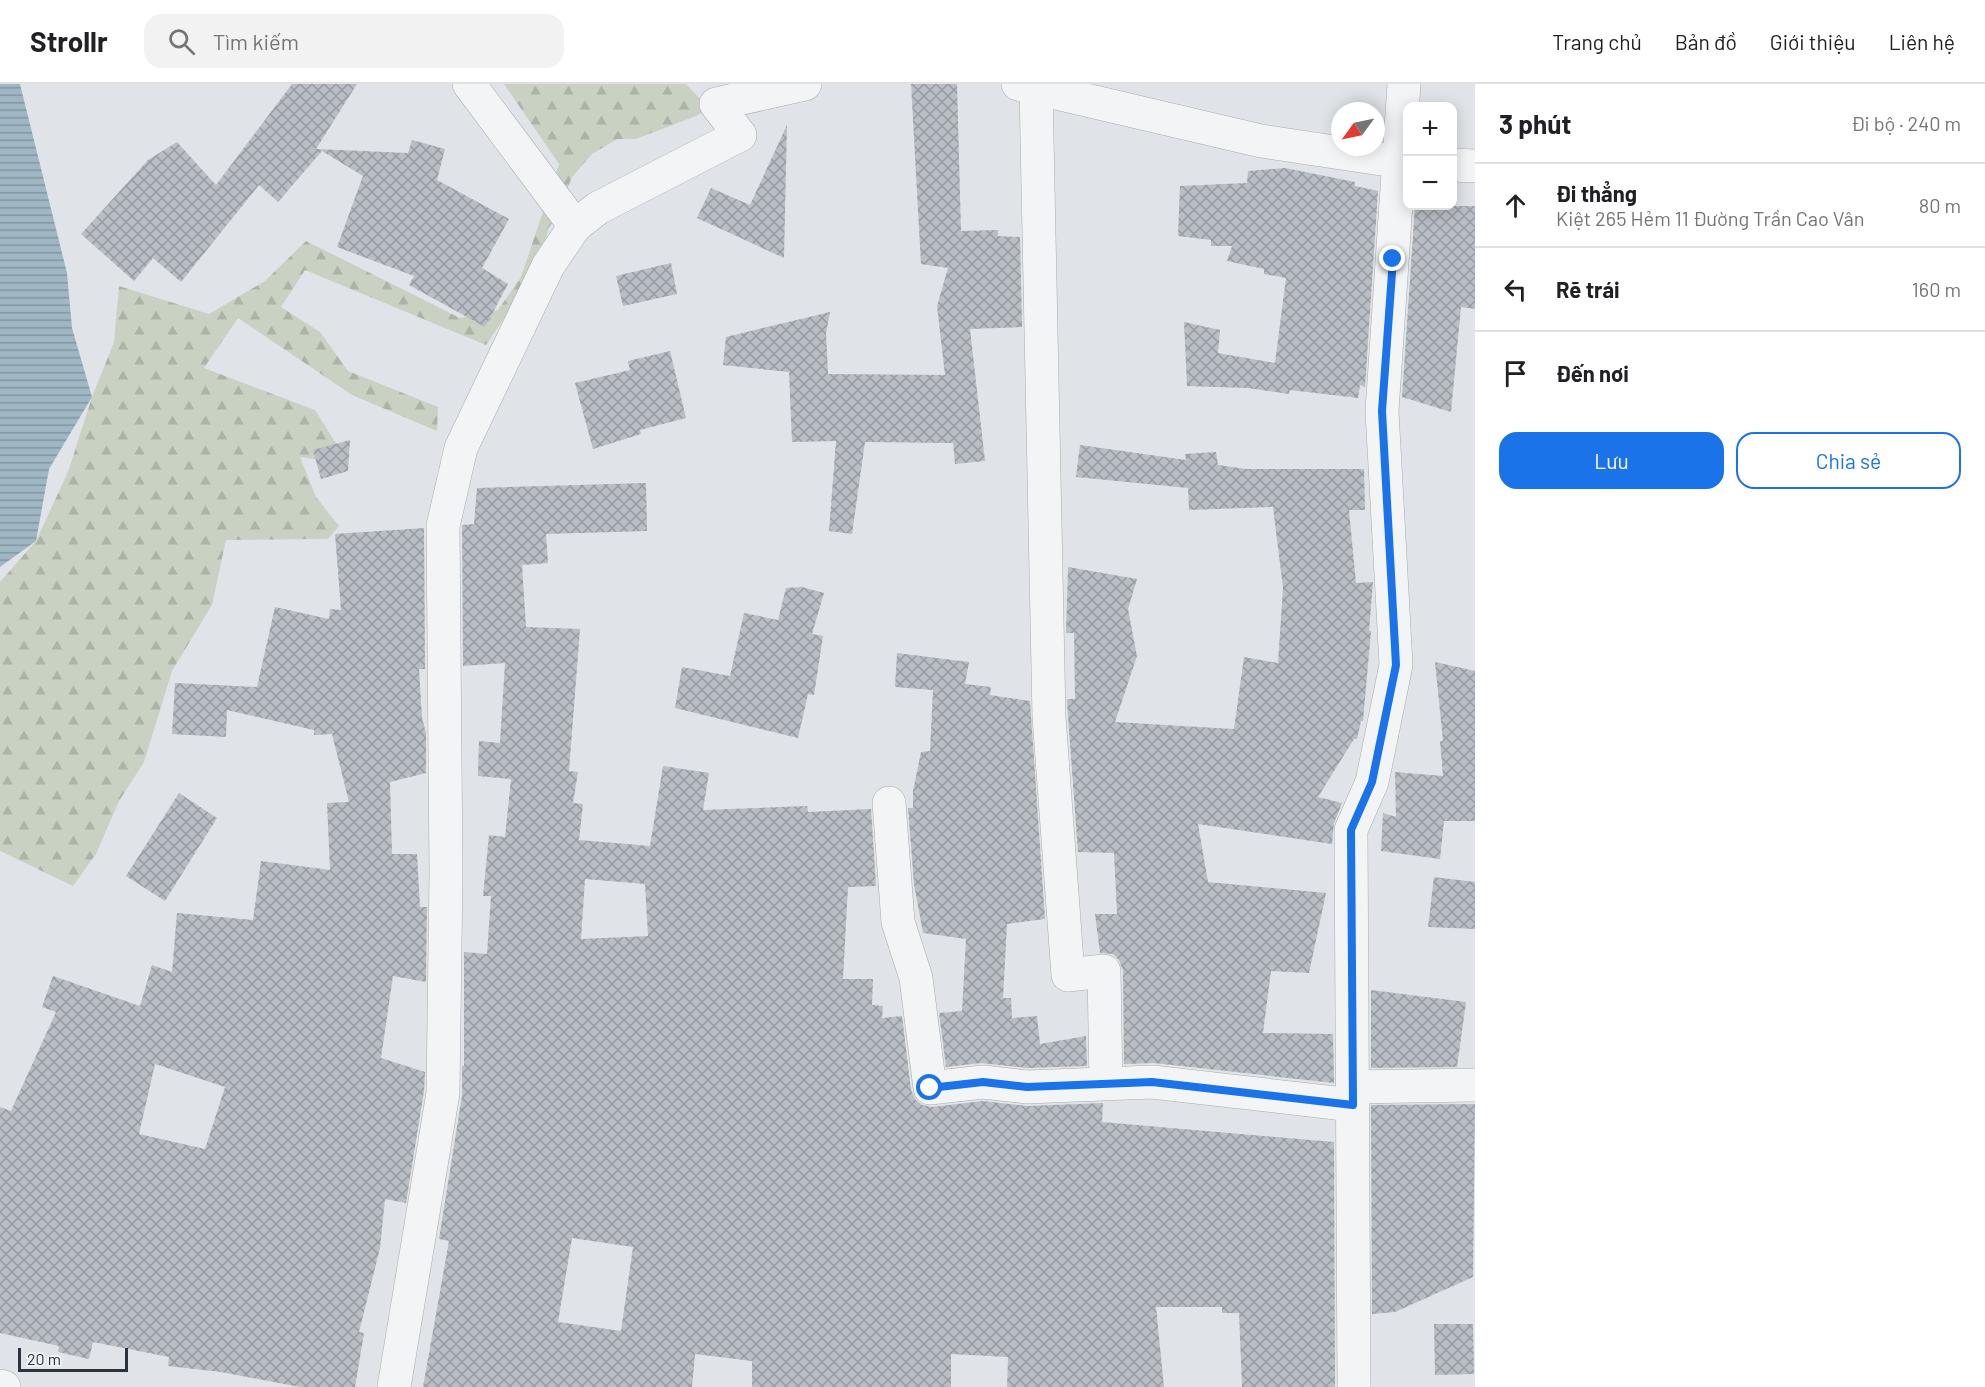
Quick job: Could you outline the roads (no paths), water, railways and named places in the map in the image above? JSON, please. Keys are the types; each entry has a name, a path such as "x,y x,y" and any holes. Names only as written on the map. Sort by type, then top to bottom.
{"street":[{"path":"469,84 575,226"},
{"path":"394,1387 443,1094 446,873 443,526 461,448 548,266 575,226 598,208 740,135 716,104 805,84"},
{"path":"1403,156 1404,84"},
{"path":"1106,1083 1104,971 1068,975 1049,717 1027,87 1261,141 1403,163 1382,411 1396,665 1372,782 1351,830 1354,1387"},
{"path":"1457,165 1475,166"},
{"path":"889,802 898,922 916,978 930,1088 983,1082 1027,1087 1152,1082 1353,1096 1475,1085"}],"water":[{"path":"0,84 20,84 67,273 72,328 92,397 49,469 36,541 0,567"}]}
